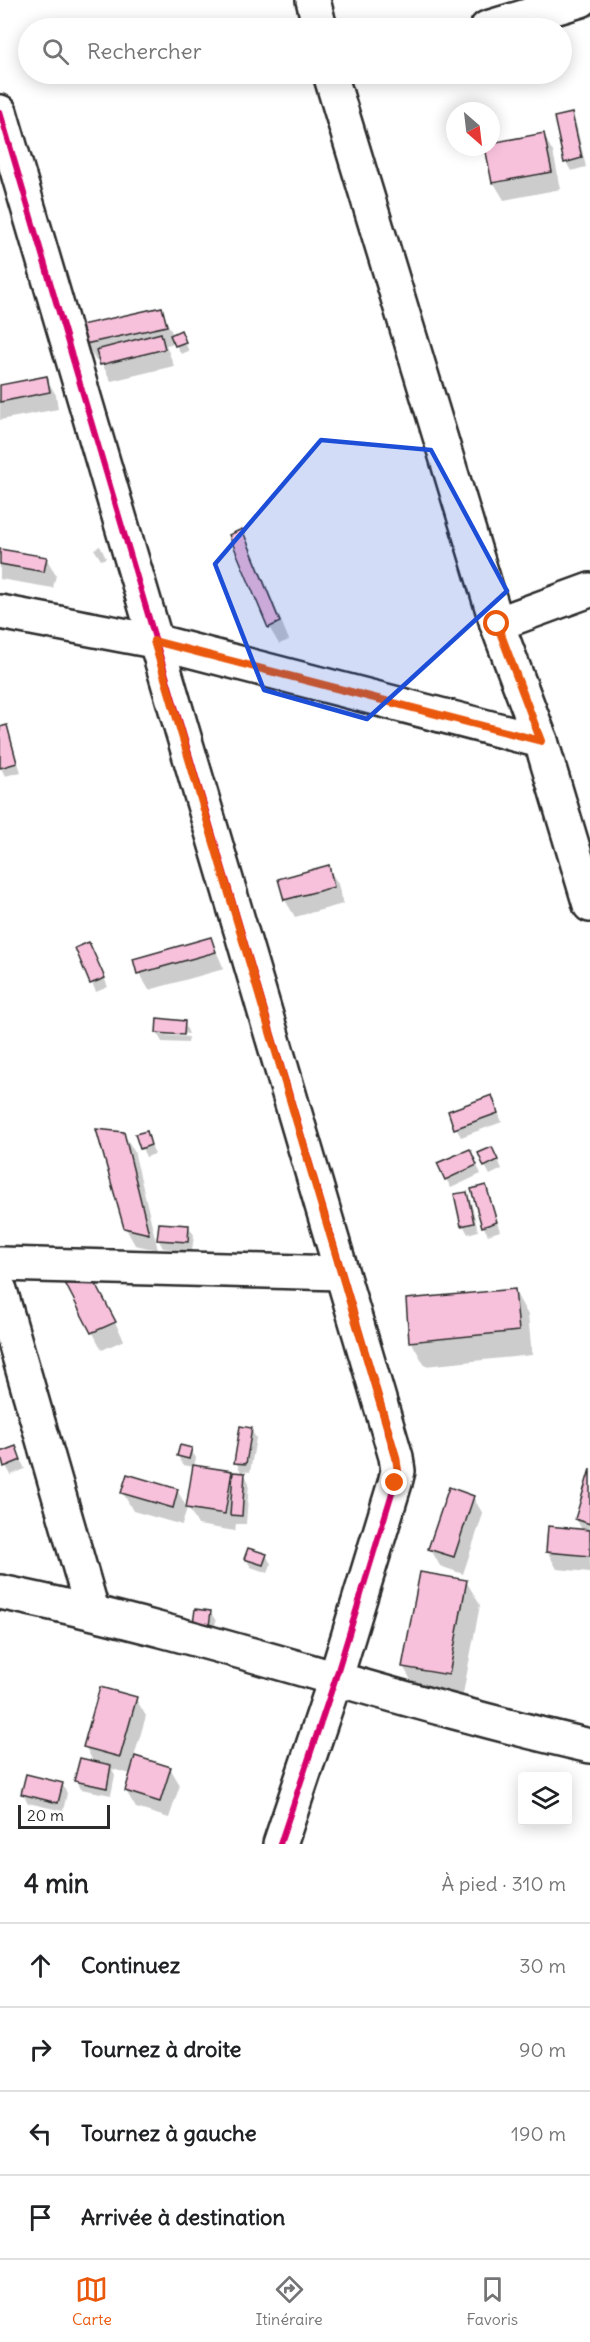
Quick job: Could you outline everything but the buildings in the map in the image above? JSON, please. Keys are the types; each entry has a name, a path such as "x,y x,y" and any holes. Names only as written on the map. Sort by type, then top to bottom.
{"street":[{"path":"313,0 318,18"},
{"path":"521,18 581,0"},
{"path":"336,84 497,624 541,741 590,904"},
{"path":"0,112 398,1471 335,1680 280,1844"},
{"path":"497,624 590,590"},
{"path":"0,612 154,641 541,741"},
{"path":"0,1264 341,1273"},
{"path":"0,1290 92,1610"},
{"path":"0,1592 92,1610 335,1680 590,1746"}],"highlighted area":[{"path":"321,440 431,450 507,591 367,719 264,690 215,564"}],"cycle path":[{"path":"0,112 396,1457 398,1471 395,1483 335,1680 280,1844"}],"route":[{"path":"395,1483 398,1471 396,1457 154,641 541,741 497,624"}]}
